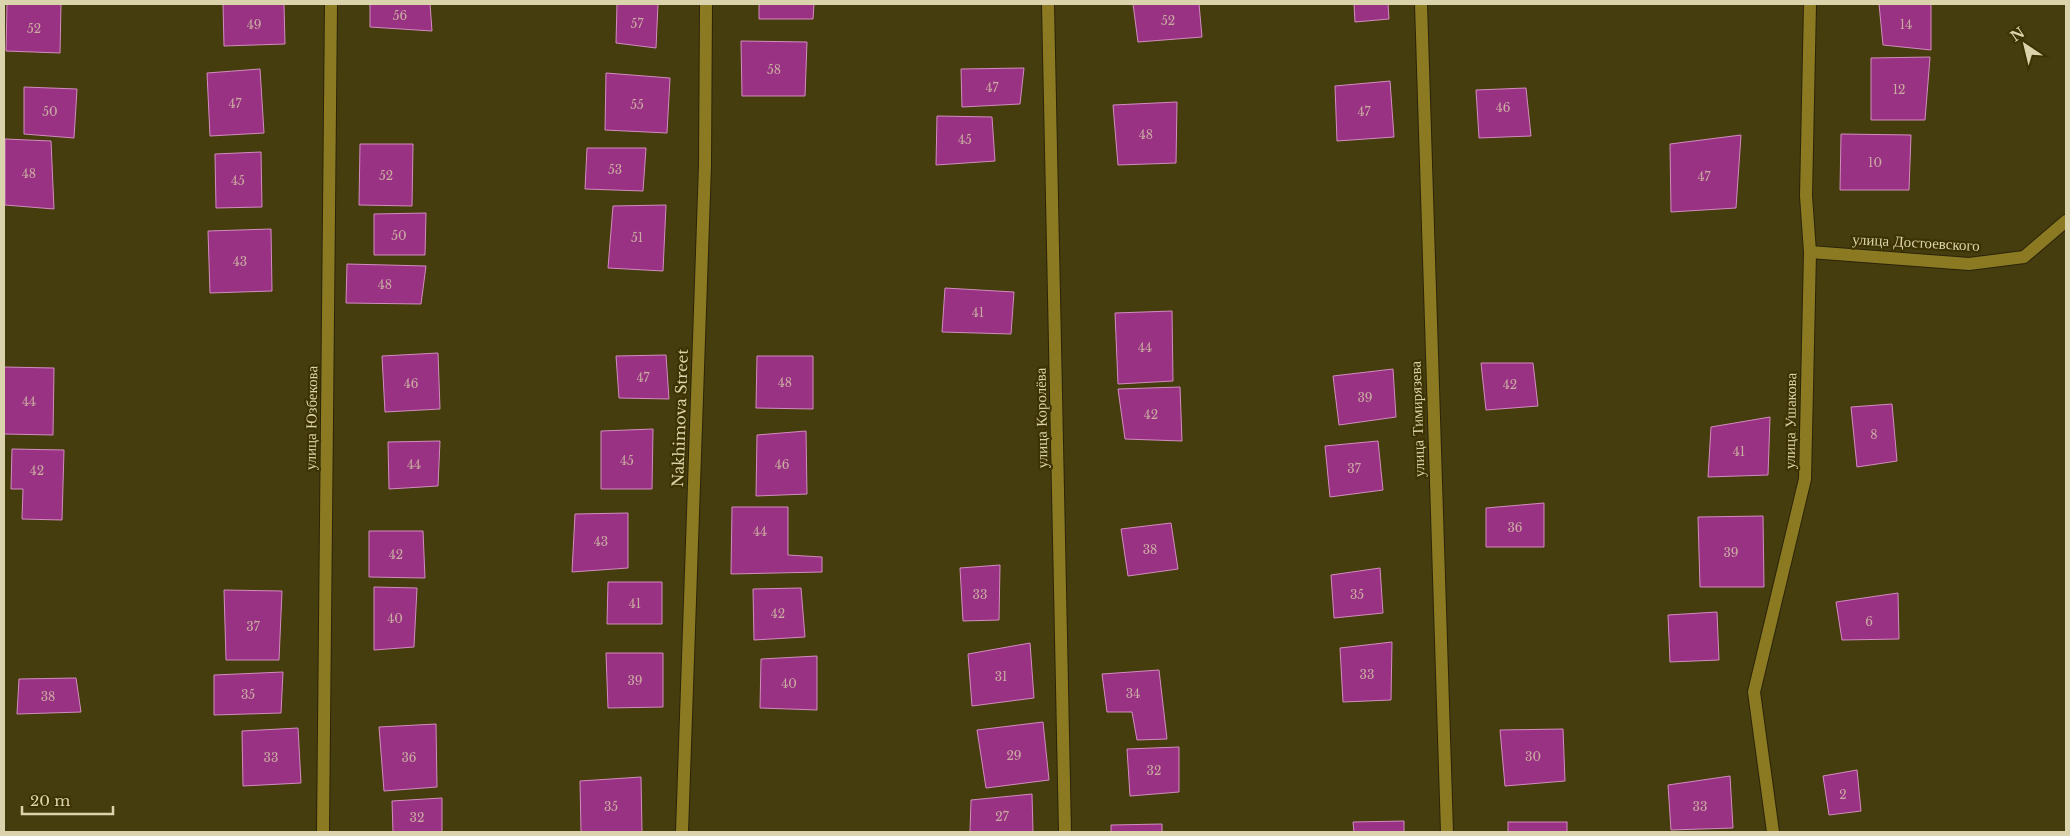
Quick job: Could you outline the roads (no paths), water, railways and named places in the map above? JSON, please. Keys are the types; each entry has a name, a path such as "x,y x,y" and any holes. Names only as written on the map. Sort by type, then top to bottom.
{"street":[{"name":"улица Юзбекова","path":"323,832 331,4"},
{"name":"Nakhimova Street","path":"682,832 705,165 706,4"},
{"name":"улица Королёва","path":"1048,4 1066,832"},
{"name":"улица Тимирязева","path":"1421,4 1447,832"},
{"name":"улица Ушакова","path":"1773,832 1754,692 1805,479 1810,252 1806,196 1810,4"},
{"name":"улица Достоевского","path":"1810,252 1969,264 2024,257 2066,220"}]}
